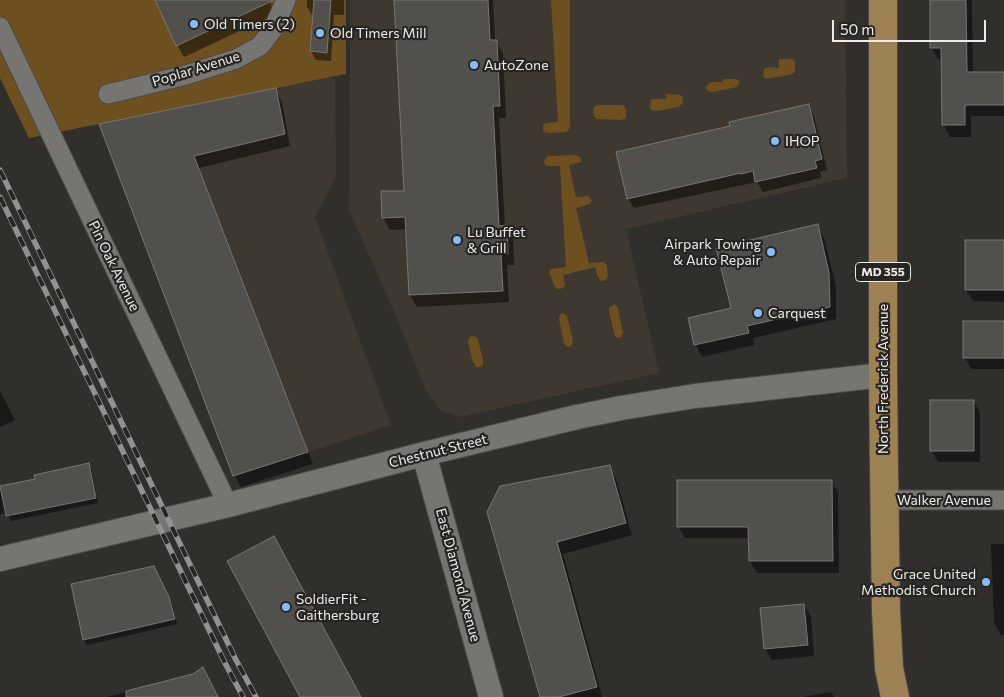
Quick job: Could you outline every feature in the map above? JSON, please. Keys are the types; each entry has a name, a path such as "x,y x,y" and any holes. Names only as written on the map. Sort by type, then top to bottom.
{"main road":[{"name":"North Frederick Avenue","path":"883,0 884,500 889,668 895,697"},
{"name":"North Frederick Avenue","path":"876,697 889,668"}],"street":[{"name":"Poplar Avenue","path":"108,94 186,75 236,59 260,46 273,28 286,0"},
{"name":"Pin Oak Avenue","path":"0,27 228,505"},
{"name":"Chestnut Street","path":"0,559 228,505 577,416 695,396 883,375"},
{"name":"East Diamond Avenue","path":"424,454 491,697"},
{"name":"Walker Avenue","path":"884,500 1004,500"}],"shaded area":[{"path":"0,0 346,0 346,74 29,138 0,78"},
{"path":"350,0 845,0 847,178 626,229 659,373 459,417 440,410 427,392 349,210"},
{"path":"551,0 570,0 570,125 566,132 549,133 544,132 543,125 558,122"},
{"path":"779,59 794,60 795,72 789,75 766,79 763,76 764,69 768,67 779,68"},
{"path":"335,77 336,176 315,217 391,425 308,452 194,156 276,88"},
{"path":"723,79 736,79 739,81 739,84 737,87 713,92 708,91 706,88 708,84 722,82"},
{"path":"666,94 680,95 683,97 682,104 678,107 657,111 651,110 651,100 666,99"},
{"path":"623,105 626,109 626,118 621,120 597,119 594,116 593,110 595,106"},
{"path":"576,155 581,158 581,162 569,165 576,197 588,196 592,200 590,204 576,208 589,263 604,262 607,266 608,276 606,280 601,281 595,267 563,275 565,285 559,289 554,285 550,270 566,267 560,166 548,166 545,165 544,161 549,156"},
{"path":"614,304 618,309 623,333 618,338 615,336 609,312 609,308"},
{"path":"562,313 567,316 573,341 569,347 564,343 559,319"},
{"path":"472,336 478,340 483,360 483,365 480,367 476,367 473,362 468,342"}],"building":[{"name":"Old Timers (2)","path":"155,0 274,0 176,46"},
{"name":"Old Timers Mill","path":"314,0 331,0 327,53 310,51"},
{"path":"394,0 488,0 490,40 497,40 500,106 493,106 499,226 507,225 508,254 501,254 503,291 409,295 405,217 382,218 381,191 404,191"},
{"path":"930,0 966,0 967,72 1004,72 1004,105 965,105 965,125 942,125 941,48 930,48"},
{"path":"276,88 285,134 194,156 308,452 233,476 99,124"},
{"path":"809,104 822,159 815,161 817,168 755,182 753,171 627,199 616,152 730,126 729,122"},
{"path":"818,224 829,273 830,307 747,326 749,333 694,345 688,318 731,308 716,248"},
{"path":"965,240 1004,240 1004,290 965,290"},
{"path":"963,321 1004,321 1004,358 963,358"},
{"path":"930,400 974,400 974,451 930,451"},
{"path":"89,463 96,498 6,516 0,486 35,479 34,475"},
{"path":"610,465 626,523 557,542 597,687 559,697 540,697 487,512 500,486"},
{"path":"677,480 832,480 833,561 749,561 748,527 677,527"},
{"path":"274,536 361,697 300,697 227,561"},
{"path":"154,566 169,597 175,619 83,640 71,584"},
{"path":"804,604 808,645 764,649 760,608"},
{"path":"203,667 218,697 126,697 126,691 193,674"}],"railway":[{"path":"0,170 236,660 256,697"},
{"path":"0,197 243,697"}],"place":[{"name":"Old Timers (2)","path":"194,24"},
{"name":"Old Timers Mill","path":"320,33"},
{"name":"AutoZone","path":"474,65"},
{"name":"IHOP","path":"775,141"},
{"name":"Lu Buffet & Grill","path":"457,240"},
{"name":"Airpark Towing & Auto Repair","path":"771,252"},
{"name":"Carquest","path":"758,313"},
{"name":"Grace United Methodist Church","path":"986,582"},
{"name":"SoldierFit - Gaithersburg","path":"286,607"}]}
